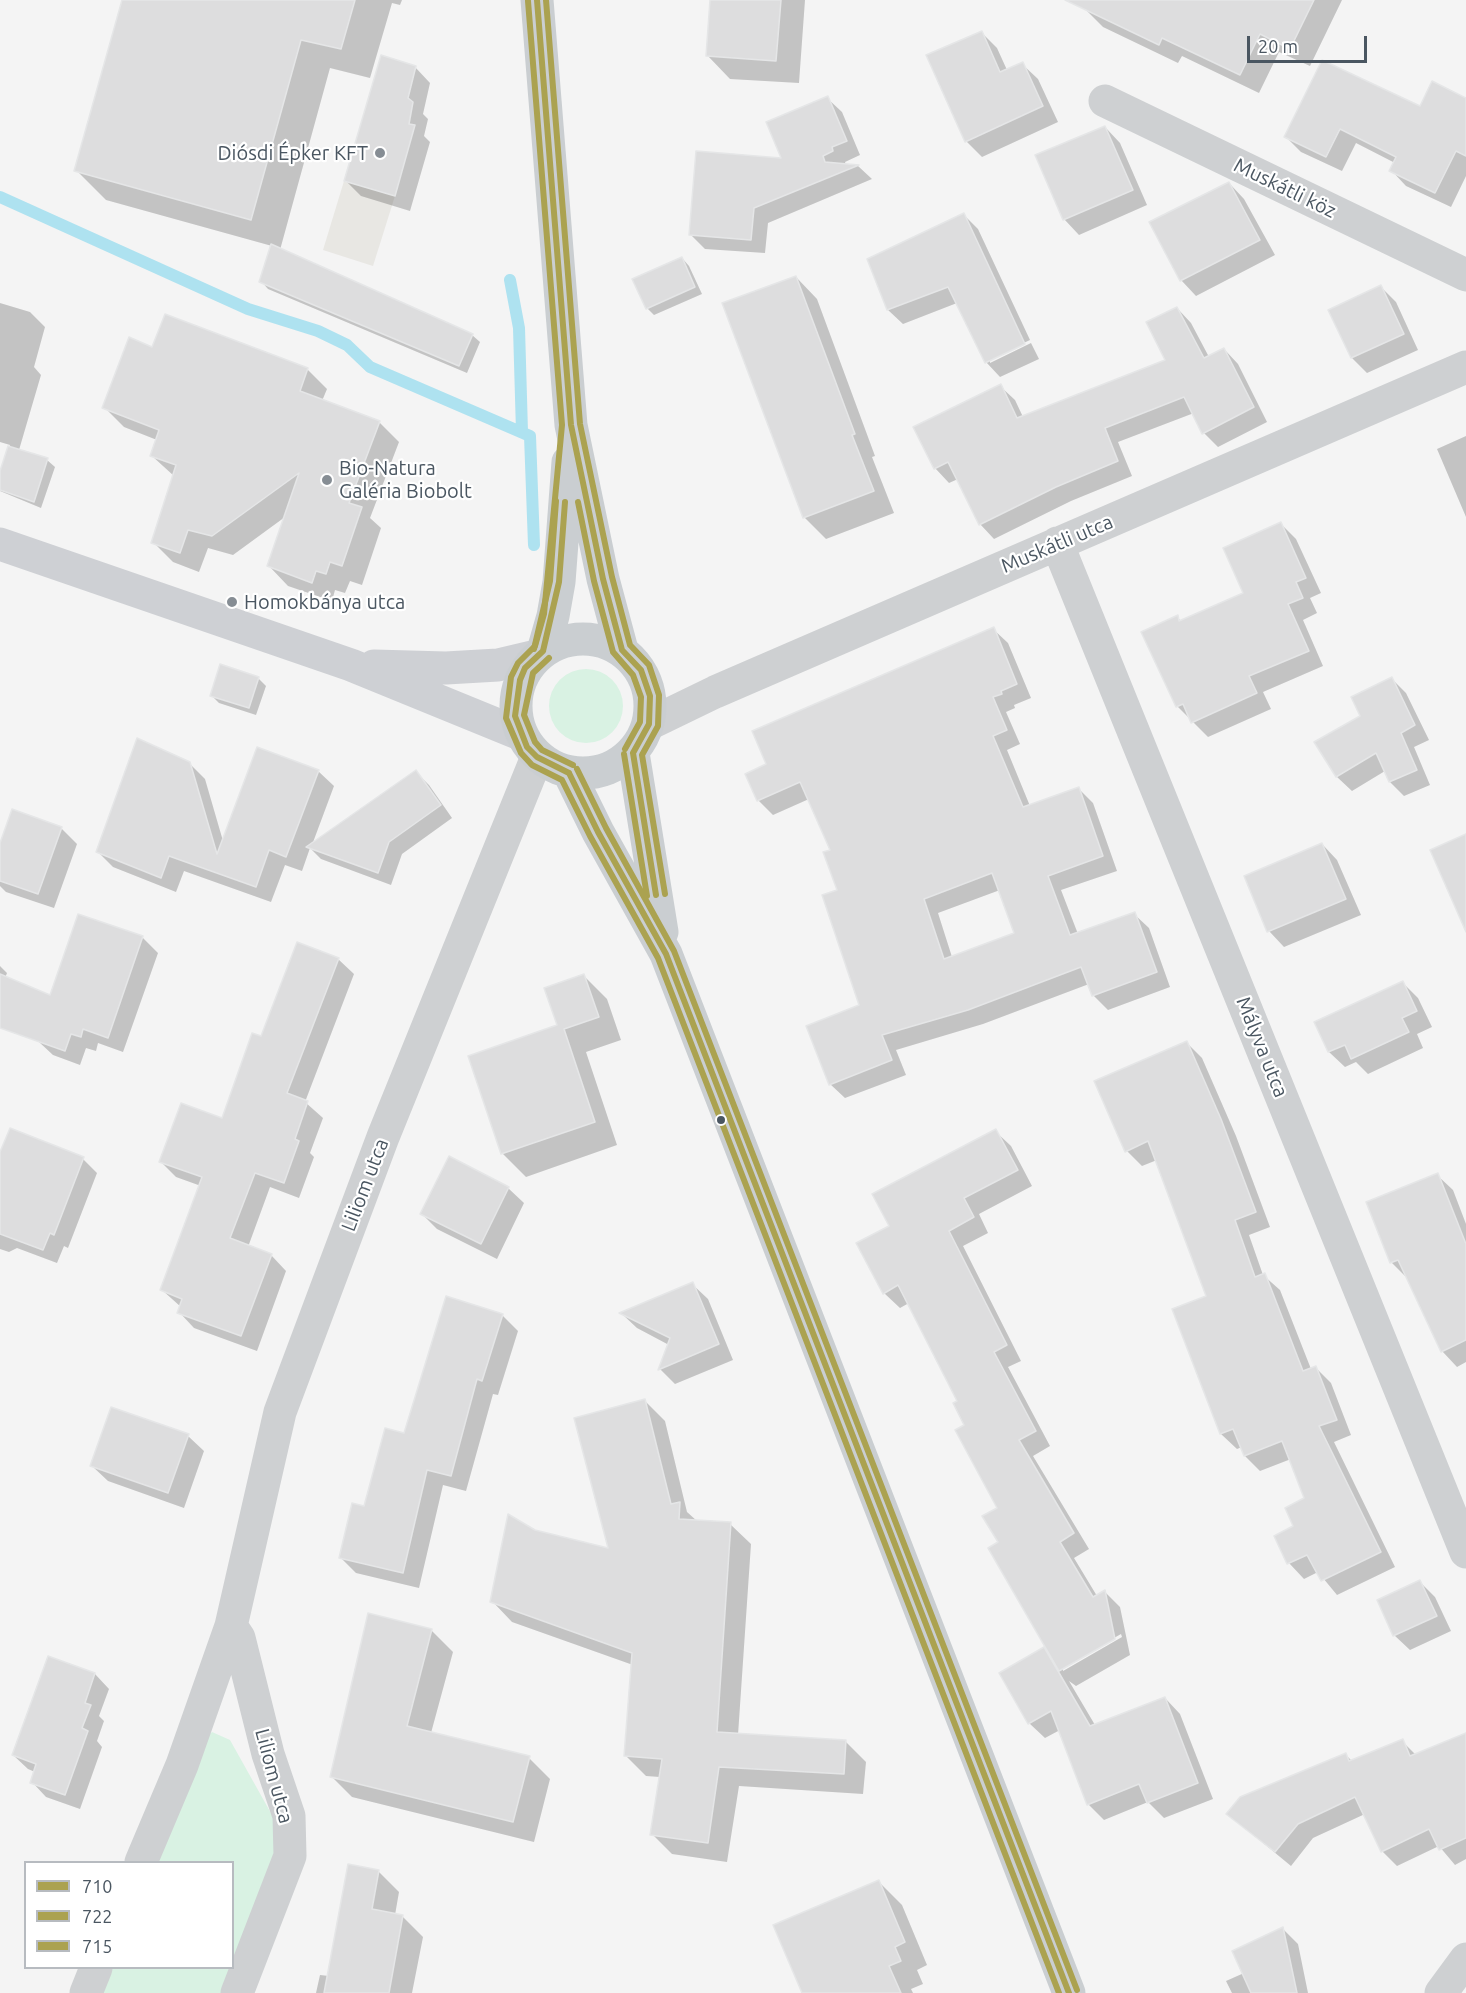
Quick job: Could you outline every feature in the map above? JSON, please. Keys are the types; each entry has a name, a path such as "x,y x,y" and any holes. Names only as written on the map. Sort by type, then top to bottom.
{"main road":[{"path":"537,0 571,425 603,579 621,650"},
{"path":"540,654 553,616 559,582 571,425"},
{"path":"569,774 605,771 633,753 649,724 650,696 641,670 621,650 602,641 573,641 540,654 525,668 515,698 515,716 529,746 569,774 666,954 1068,1993"},
{"path":"633,753 666,954"}],"street":[{"name":"Muskátli köz","path":"1105,101 1466,275"},
{"name":"Muskátli utca","path":"649,724 715,692 1466,367"},
{"name":"Mályva utca","path":"1057,543 1466,1552"},
{"path":"0,544 351,665 529,746"},
{"path":"351,665 446,668 498,665 540,654"},
{"name":"Liliom utca","path":"142,1861 182,1765 231,1626 280,1412 529,746"},
{"name":"Liliom utca","path":"231,1626 239,1638 268,1755 289,1816 290,1856 237,1993"},
{"path":"1441,1993 1466,1959"},
{"path":"86,1993 96,1969"}],"shaded area":[{"name":"Diósdi Épker KFT","path":"344,181 395,196 373,266 323,250"}],"green space":[{"path":"579,669 593,669 607,675 617,685 623,699 621,720 607,737 593,743 579,743 565,737 555,727 549,713 549,699 555,685 565,675"},
{"path":"212,1732 230,1740 272,1815 290,1856 237,1993 101,1993 111,1969 234,1969 234,1861 150,1861 193,1747"}],"building":[{"path":"122,0 355,0 341,49 301,40 251,220 74,171"},
{"path":"710,0 781,0 776,61 706,56"},
{"path":"1065,0 1314,0 1290,49 1260,34 1240,75 1162,38 1159,45"},
{"path":"982,31 1000,72 1023,62 1043,106 965,142 926,55"},
{"name":"Diósdi Épker KFT","path":"381,55 416,66 408,98 413,102 409,124 415,125 395,196 344,181"},
{"path":"1322,60 1420,106 1432,81 1466,98 1466,156 1456,151 1435,193 1389,171 1396,157 1340,129 1326,157 1284,137"},
{"path":"828,96 847,141 832,147 833,151 823,156 825,162 859,165 754,208 751,240 689,235 696,151 781,158 766,122"},
{"path":"1105,126 1133,190 1063,220 1035,155"},
{"path":"1229,182 1260,240 1180,281 1149,222"},
{"path":"964,213 1025,344 985,363 948,287 887,310 867,259"},
{"path":"271,244 473,334 459,366 259,282"},
{"path":"682,257 695,287 646,309 632,279"},
{"path":"796,276 874,491 803,518 722,303"},
{"path":"1381,285 1404,334 1351,358 1328,310"},
{"path":"1177,307 1204,358 1224,348 1254,407 1202,434 1184,397 1105,428 1118,461 1056,487 979,525 948,462 934,469 913,427 1001,384 1017,418 1165,360 1146,322"},
{"path":"165,314 308,368 300,391 380,421 349,503 362,507 342,566 330,562 326,574 316,571 312,583 267,566 299,473 212,536 188,530 180,553 151,543 176,465 150,456 159,430 102,408 129,337 152,347"},
{"path":"8,446 48,458 34,502 0,490 0,471"},
{"path":"1281,522 1306,578 1296,582 1303,598 1288,604 1309,651 1249,676 1257,693 1191,723 1183,704 1176,707 1141,632 1178,615 1179,621 1243,593 1223,548"},
{"path":"994,627 1017,684 993,697 1007,730 993,736 1023,807 1079,787 1103,856 1048,876 1070,935 1135,912 1157,972 1092,996 1081,967 968,1010 882,1035 892,1060 829,1085 806,1026 859,1005 822,895 837,890 823,852 830,850 800,782 757,801 745,774 766,764 752,731","holes":["992,873 1014,933 944,959 924,899"]},
{"path":"220,664 259,677 249,708 210,696"},
{"path":"1392,677 1415,725 1401,733 1417,770 1389,782 1376,753 1336,777 1314,742 1360,716 1351,697"},
{"path":"137,738 190,762 217,854 257,747 319,770 286,857 269,850 256,887 169,856 161,878 96,852"},
{"path":"416,770 441,805 389,842 378,873 306,847"},
{"path":"12,809 62,827 38,894 0,881 0,843"},
{"path":"1466,834 1466,932 1430,850"},
{"path":"1322,843 1346,899 1267,932 1244,876"},
{"path":"78,914 143,936 108,1038 83,1029 81,1037 71,1034 65,1051 0,1028 0,974 50,995"},
{"path":"297,942 339,958 287,1093 308,1101 295,1139 299,1141 284,1183 255,1173 230,1238 272,1254 241,1336 177,1313 182,1299 160,1290 202,1177 159,1162 181,1103 222,1118 252,1033 261,1036"},
{"path":"584,974 599,1017 564,1029 595,1122 501,1154 468,1056 557,1025 544,988"},
{"path":"1403,981 1417,1011 1402,1018 1409,1032 1351,1059 1345,1045 1328,1052 1314,1022"},
{"path":"1187,1041 1221,1119 1256,1212 1235,1220 1255,1277 1265,1273 1303,1371 1316,1366 1337,1420 1319,1426 1381,1552 1321,1581 1307,1555 1287,1564 1274,1536 1293,1526 1285,1508 1304,1498 1282,1441 1244,1456 1233,1429 1220,1434 1172,1309 1206,1296 1148,1141 1125,1152 1094,1081"},
{"path":"10,1128 84,1157 54,1235 50,1233 43,1250 0,1234 0,1152"},
{"path":"996,1129 1018,1170 964,1198 974,1217 949,1231 1007,1345 994,1352 1036,1431 1019,1440 1074,1533 1060,1542 1093,1597 1105,1590 1115,1639 1059,1671 988,1548 998,1542 982,1516 997,1508 955,1430 964,1425 953,1403 957,1401 898,1285 883,1294 856,1243 889,1226 872,1194"},
{"path":"449,1156 509,1187 481,1244 420,1214"},
{"path":"1438,1173 1466,1244 1466,1340 1441,1352 1398,1260 1390,1263 1366,1202"},
{"path":"693,1282 719,1344 658,1370 670,1338 619,1313"},
{"path":"446,1296 503,1314 482,1381 477,1379 451,1476 427,1470 403,1573 339,1558 352,1503 364,1506 385,1428 404,1433"},
{"path":"645,1399 671,1504 680,1502 679,1519 731,1522 717,1732 846,1740 844,1774 719,1767 708,1843 650,1835 662,1759 624,1756 632,1653 490,1602 508,1514 535,1530 608,1548 574,1418"},
{"path":"111,1407 189,1434 168,1493 90,1466"},
{"path":"1420,1580 1437,1616 1393,1636 1377,1600"},
{"path":"368,1613 432,1629 407,1726 530,1756 513,1822 330,1777"},
{"path":"1044,1647 1090,1726 1165,1697 1198,1783 1147,1803 1139,1784 1087,1805 1051,1711 1028,1724 999,1673"},
{"path":"48,1656 95,1673 85,1703 91,1705 82,1728 88,1731 65,1795 30,1783 36,1764 12,1755"},
{"path":"1466,1733 1466,1838 1439,1850 1429,1829 1381,1852 1355,1797 1298,1824 1275,1852 1226,1814 1240,1797 1346,1753 1349,1761 1403,1739 1410,1756"},
{"path":"348,1864 379,1870 372,1909 403,1915 389,1993 324,1993"},
{"path":"879,1880 905,1942 895,1947 901,1961 889,1966 901,1993 802,1993 773,1925"},
{"path":"1283,1927 1297,1993 1251,1993 1232,1951"}],"waterway":[{"path":"0,197 248,309 318,331 347,345 370,367 530,436 534,545"},
{"path":"510,280 519,328 522,432"}],"transit line":[{"name":"710","path":"537,0 571,425 603,579 622,650 641,670 650,696 649,724 633,753"},
{"name":"715","path":"546,0 580,424 612,577 630,645 649,665 659,695 658,726 642,755 665,894"},
{"name":"722","path":"528,1 562,425 544,614 535,646 518,663 511,677 506,718 521,753 532,765 562,780 590,836 658,958 1059,1993"},
{"name":"715","path":"534,649 550,581 556,501"},
{"name":"710","path":"543,651 559,582 565,502"},
{"name":"722","path":"578,502 594,581 613,652 633,675 641,697 640,722 625,749"},
{"name":"710","path":"543,651 525,668 520,680 515,716 527,747 537,757 569,773"},
{"name":"715","path":"549,658 533,673 524,715 535,742 542,750 573,765"},
{"name":"710","path":"633,753 656,895"},
{"name":"722","path":"624,754 647,896"},
{"name":"715","path":"577,769 606,828 674,951 1077,1990"},
{"name":"710","path":"569,773 598,832 666,954 1069,1993"}],"place":[{"name":"Diósdi Épker KFT","path":"380,153"},
{"name":"Bio-Natura Galéria Biobolt","path":"327,480"},
{"name":"Homokbánya utca","path":"232,602"}]}
